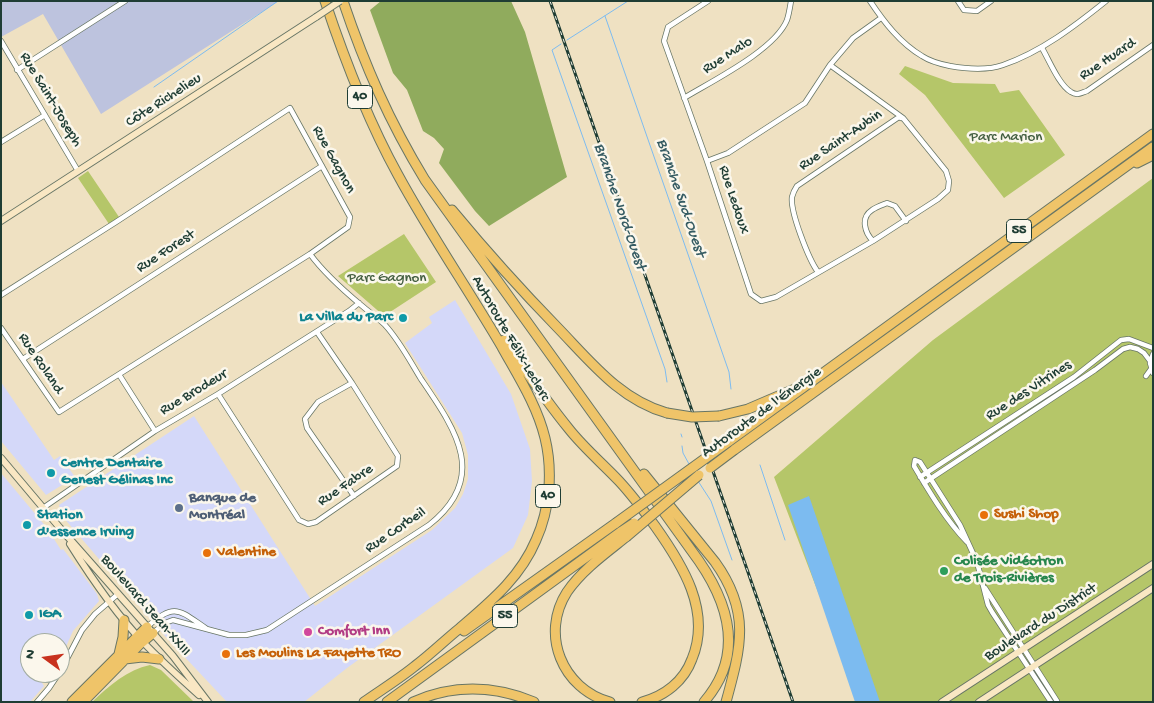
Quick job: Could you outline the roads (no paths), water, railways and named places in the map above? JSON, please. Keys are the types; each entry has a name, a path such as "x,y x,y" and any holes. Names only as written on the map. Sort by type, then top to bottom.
{"highway":[{"name":"Autoroute Félix-Leclerc","path":"325,1 352,78 386,153 416,208 477,304 524,386 541,424 549,464 547,506 543,523 534,545 512,580 492,601 415,666 364,702"},
{"name":"Autoroute Félix-Leclerc","path":"341,1 374,85 416,165 449,214 700,561 720,596 728,624 728,650 720,678 704,702"},
{"name":"Autoroute de l'Énergie","path":"415,666 616,523 1153,134"},
{"name":"Autoroute de l'Énergie","path":"624,534 699,475 1153,146"},
{"path":"1115,174 1153,155"},
{"path":"416,165 484,249 534,303 608,380 637,401 667,413 689,417 719,416 748,409 811,382"},
{"path":"477,304 569,430 620,482 642,508 674,555 690,585 698,621 697,642 693,657 683,676 672,687 655,698 642,702"},
{"path":"556,362 711,557 727,581 737,607 740,635 737,663 726,702"},
{"path":"610,702 586,691 568,674 558,652 555,638 555,623 560,605 573,584 624,534"},
{"name":"55","path":"387,702 624,534"},
{"path":"83,702 122,657 124,620"},
{"path":"72,702 150,630"},
{"path":"122,657 159,659"},
{"path":"413,702 443,691 473,688 506,692 534,702"}],"street":[{"path":"18,70 125,1"},
{"name":"Côte Richelieu","path":"1,221 341,1"},
{"name":"Rue Ledoux","path":"708,1 668,27 664,40 752,294 761,301 776,297 873,241 906,221 948,190 949,181 946,171 902,118 830,66"},
{"name":"Rue Malo","path":"684,98 754,56 768,45 786,22 792,1"},
{"path":"870,1 881,18 906,45 920,56 930,61 957,67 980,69 1002,66 1042,48 1106,1"},
{"path":"958,1 964,10 977,11 991,1"},
{"path":"1095,1 1099,7"},
{"path":"707,160 728,153 805,103 830,66 853,38 881,18"},
{"name":"Rue Saint-Joseph","path":"1,41 78,171"},
{"name":"Rue Huard","path":"1042,48 1061,82 1071,92 1078,94 1087,91 1153,45"},
{"name":"Rue Gagnon","path":"1,295 290,108 350,217 348,227 310,254 120,376 59,412"},
{"path":"1,142 45,115"},
{"name":"Rue Saint-Aubin","path":"818,272 811,262 792,206 792,195 797,186 899,117 902,118"},
{"name":"Rue Forest","path":"23,359 322,166"},
{"path":"873,241 866,235 864,222 870,211 887,203 895,206 906,221"},
{"name":"Rue Corbeil","path":"150,630 175,620 213,632 241,636 272,627 428,526 446,508 459,487 462,470 461,456 456,436 448,420 389,330 323,270 310,254"},
{"name":"Rue Brodeur","path":"43,508 155,431 317,332 358,303"},
{"name":"Rue Roland","path":"1,328 59,412"},
{"name":"Rue Fabre","path":"218,394 300,520 308,524 316,522 397,466 398,456 317,332"},
{"name":"Rue des Vitrines","path":"920,477 1084,370 1120,341 1129,339 1153,348"},
{"name":"Rue des Vitrines","path":"924,483 1095,370 1123,349 1129,347 1136,348 1144,353 1150,361"},
{"path":"1146,376 1152,371 1150,361 1153,354"},
{"path":"120,376 155,431"},
{"path":"352,383 318,402 304,419 307,428 354,496"},
{"name":"Boulevard Jean-XXIII","path":"1,458 173,656 207,702"},
{"path":"967,542 946,517 920,477 913,465 915,460 919,461 960,526 977,562 990,608 1023,660 1032,667 1057,701"},
{"name":"Boulevard Jean-XXIII","path":"60,528 109,601 140,639 159,659 207,702"},
{"name":"Boulevard du District","path":"942,702 1153,564"},
{"path":"983,585 1024,648 1051,702"},
{"path":"979,702 1153,588"},
{"path":"70,653 82,630 95,614 118,594"},
{"name":"Rue Corbeil","path":"150,630 161,614 174,610 188,616 213,632"},
{"path":"37,702 52,683"}],"water":[{"path":"809,496 880,702 855,702 788,505"}],"waterway":[{"path":"154,87 278,1"},
{"name":"Branche Nord-Ouest","path":"567,40 628,1"},
{"name":"Branche Sud-Ouest","path":"605,16 729,372 731,389"},
{"name":"Branche Nord-Ouest","path":"561,44 552,50 665,369 667,382"},
{"name":"Branche Nord-Ouest","path":"682,446 683,453 689,464"},
{"name":"Branche Sud-Ouest","path":"760,465 785,540"},
{"name":"Branche Nord-Ouest","path":"698,481 711,501 732,560"}],"railway":[{"path":"550,1 793,702"}],"place":[{"name":"La Villa du Parc","path":"403,318"},
{"name":"Centre Dentaire Genest Gélinas Inc","path":"51,473"},
{"name":"Banque de Montréal","path":"179,508"},
{"name":"Sushi Shop","path":"984,515"},
{"name":"Station d'essence Irving","path":"27,525"},
{"name":"Valentine","path":"207,553"},
{"name":"Colisée Vidéotron de Trois-Rivières","path":"944,571"},
{"name":"IGA","path":"29,615"},
{"name":"Comfort Inn","path":"308,632"},
{"name":"Les Moulins La Fayette TRO","path":"226,654"}],"park label":[{"name":"Parc Marion","path":"1006,138"},
{"name":"Parc Gagnon","path":"387,279"}]}
